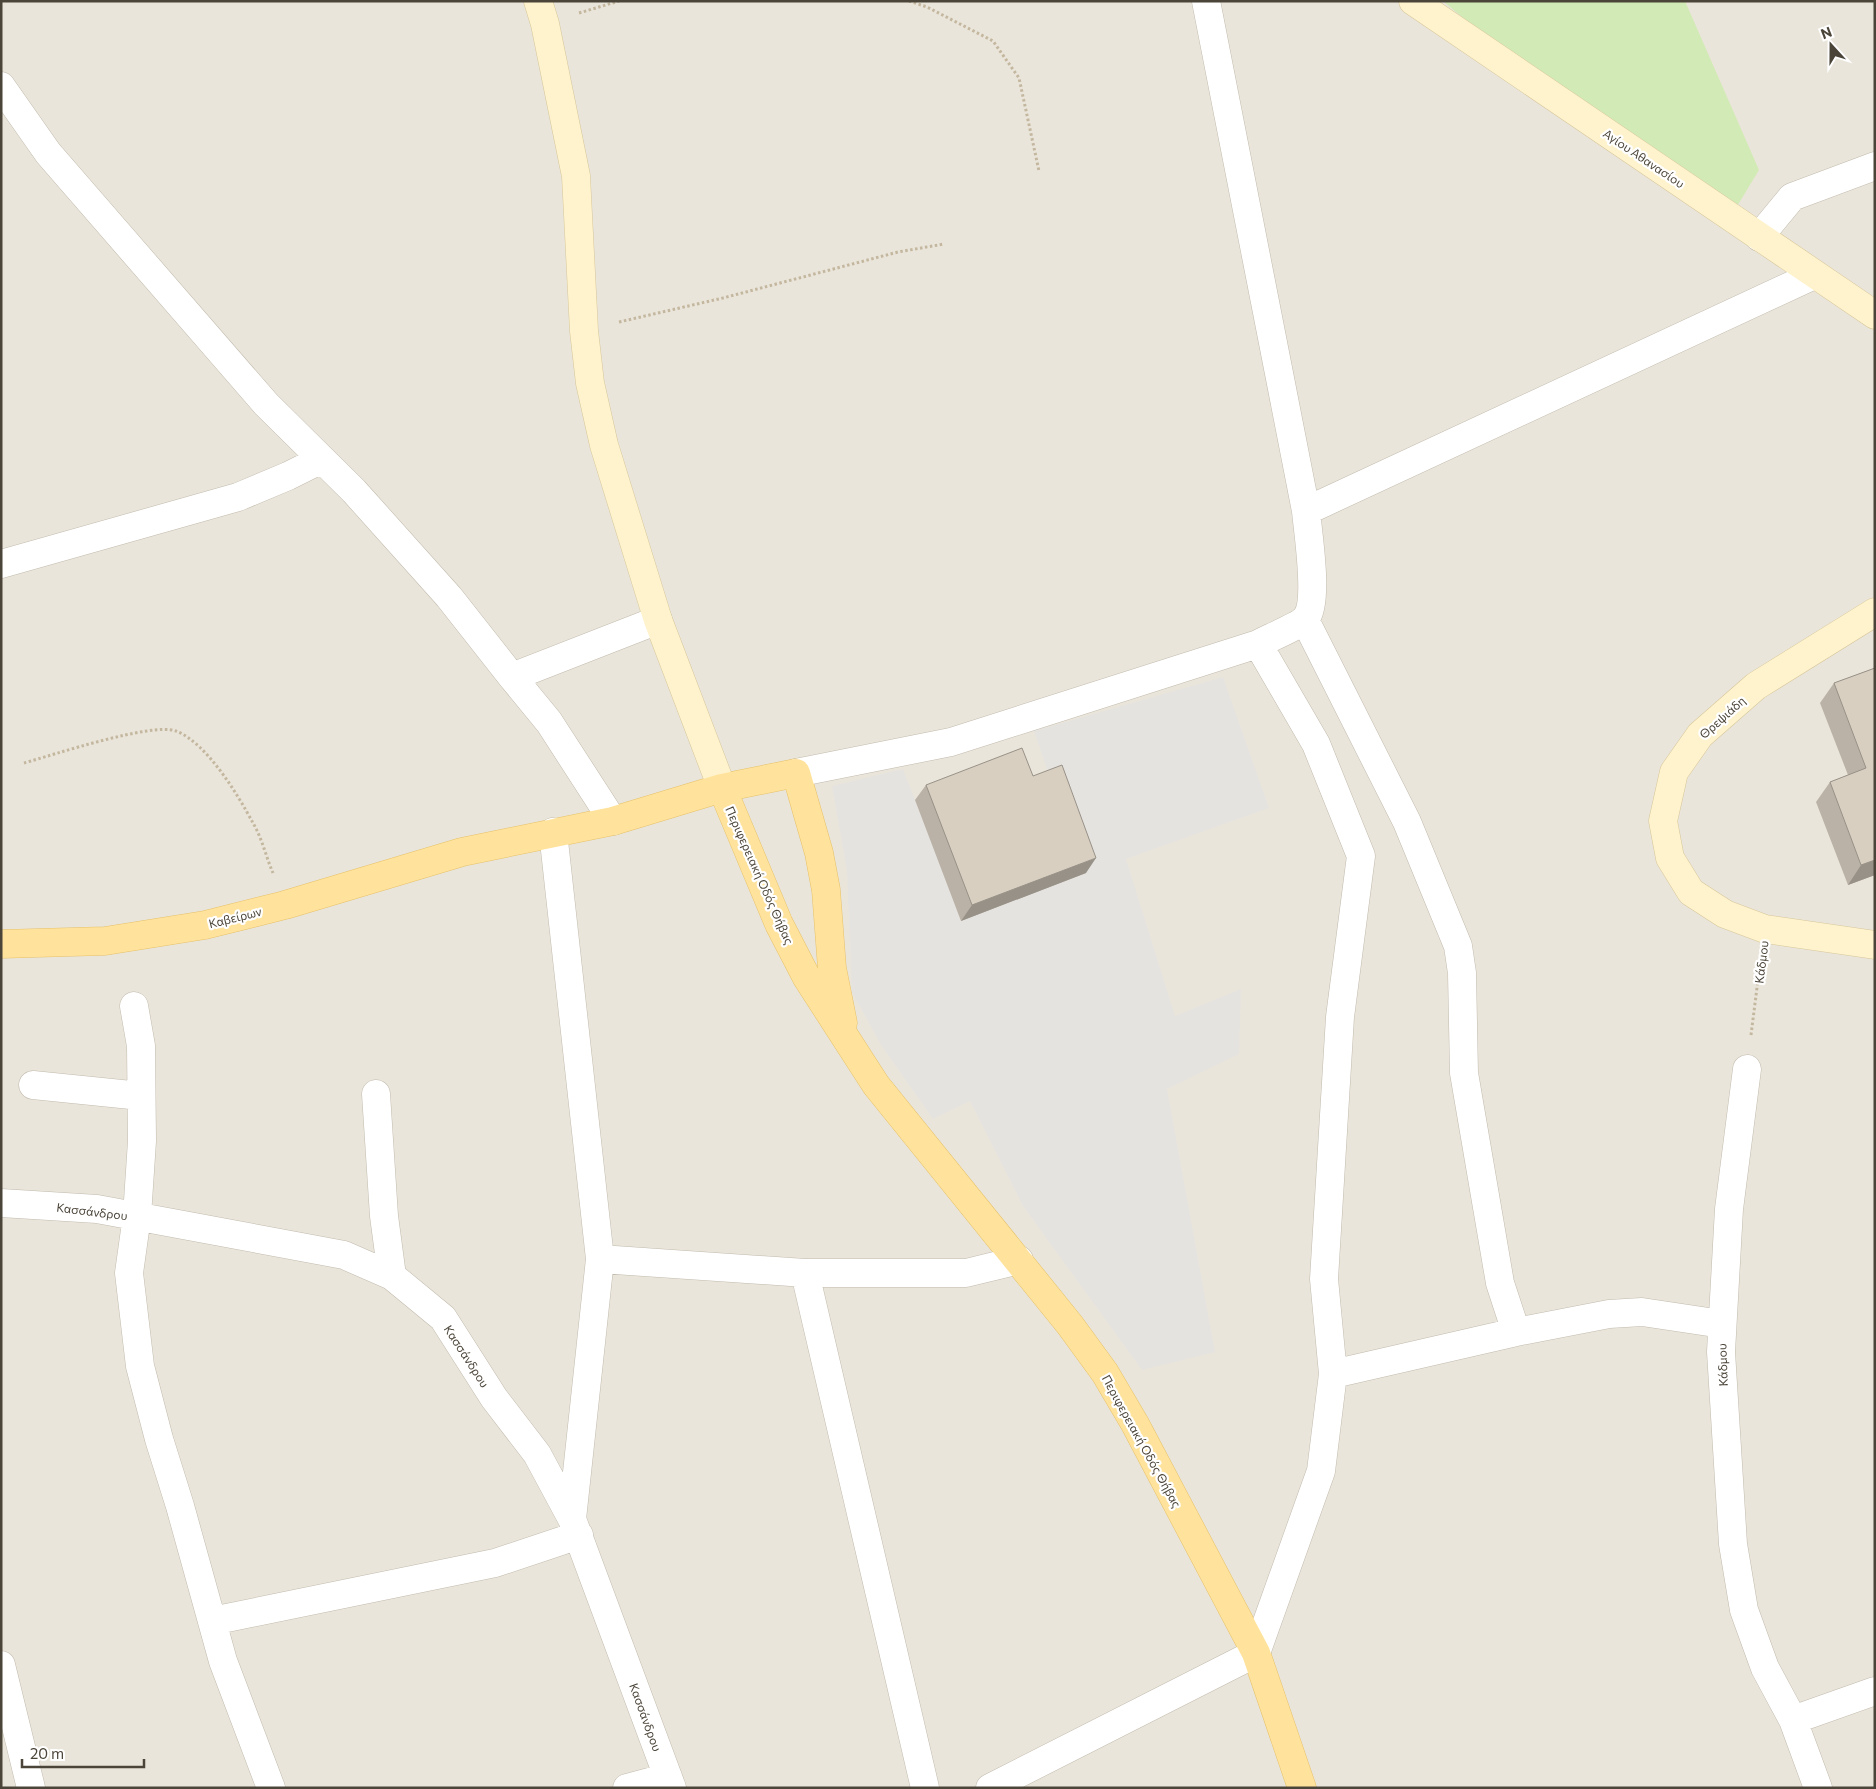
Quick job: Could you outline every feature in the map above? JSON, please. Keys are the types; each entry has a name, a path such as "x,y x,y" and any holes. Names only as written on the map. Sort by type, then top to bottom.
{"main road":[{"name":"Αγίου Αθανασίου","path":"1413,1 1875,315"},
{"path":"542,12 576,176 584,330 590,383 604,445 658,620 722,788"},
{"name":"Θρεψιάδη","path":"1875,612 1756,686 1700,735 1674,772 1663,821 1670,858 1691,892 1725,914 1765,929 1875,946"},
{"name":"Καβείρων","path":"1,944 105,941 205,925 285,905 462,852 613,821 722,788 796,773"},
{"name":"Περιφερειακή Οδός Θήβας","path":"796,773 821,862 826,890 832,968 845,1037"},
{"name":"Περιφερειακή Οδός Θήβας","path":"722,788 779,924 807,978 876,1085 1070,1325 1105,1373 1135,1424 1256,1653 1302,1788"}],"street":[{"path":"796,773 951,742 1258,644 1305,620 1312,606 1306,510 1206,1"},
{"path":"1,86 48,153 266,404 320,460 354,491 449,597 549,722 613,821"},
{"path":"1759,237 1792,197 1875,166"},
{"path":"1306,510 1814,275"},
{"path":"1,564 238,497 320,460"},
{"path":"512,677 658,620"},
{"path":"1305,620 1407,822 1458,946 1462,973 1464,1074 1500,1283 1516,1332"},
{"path":"990,1788 1256,1653 1321,1471 1333,1374 1324,1279 1340,1017 1360,856 1316,744 1258,644"},
{"path":"212,1620 495,1563 575,1527 600,1259 553,832"},
{"path":"134,1006 141,1046 142,1140 137,1216 129,1273 140,1366 223,1661 271,1788"},
{"name":"Κάδμου","path":"1747,1069 1729,1209 1720,1352 1733,1544 1744,1610 1765,1668 1793,1720 1818,1788"},
{"path":"33,1086 141,1096"},
{"path":"376,1094 384,1216 392,1276"},
{"name":"Κασσάνδρου","path":"1,1203 97,1209 344,1255 392,1276 442,1318 494,1398 536,1454 575,1527 670,1783"},
{"path":"600,1259 805,1273 966,1273 1019,1260"},
{"path":"805,1273 925,1788"},
{"path":"1333,1374 1516,1332 1609,1314 1642,1312 1722,1324"},
{"path":"1,1665 31,1788"},
{"path":"1793,1720 1875,1691"},
{"path":"627,1788 670,1783"}],"path":[{"path":"542,12 619,1"},
{"path":"909,1 927,6 993,41 1019,78 1039,170"},
{"path":"584,330 723,298 898,252 944,244"},
{"path":"24,762 150,729 175,731 200,746 225,777 254,824 285,905"},
{"name":"Κάδμου","path":"1747,1069 1765,929"}],"shaded area":[{"path":"1,1 1875,1 1875,1788 1,1788"},
{"path":"1223,677 1269,808 1126,859 1175,1016 1241,989 1239,1054 1167,1089 1215,1352 1142,1370 1023,1206 970,1101 933,1119 881,1045 852,992 847,871 832,786 903,769 962,920 1051,781 1034,731"}],"green space":[{"path":"1443,1 1685,1 1759,170 1736,208 1481,33"}],"building":[{"path":"1875,668 1875,860 1861,865 1830,782 1866,768 1834,683"},
{"path":"1022,748 1033,776 1062,765 1096,858 972,905 926,785"}]}
